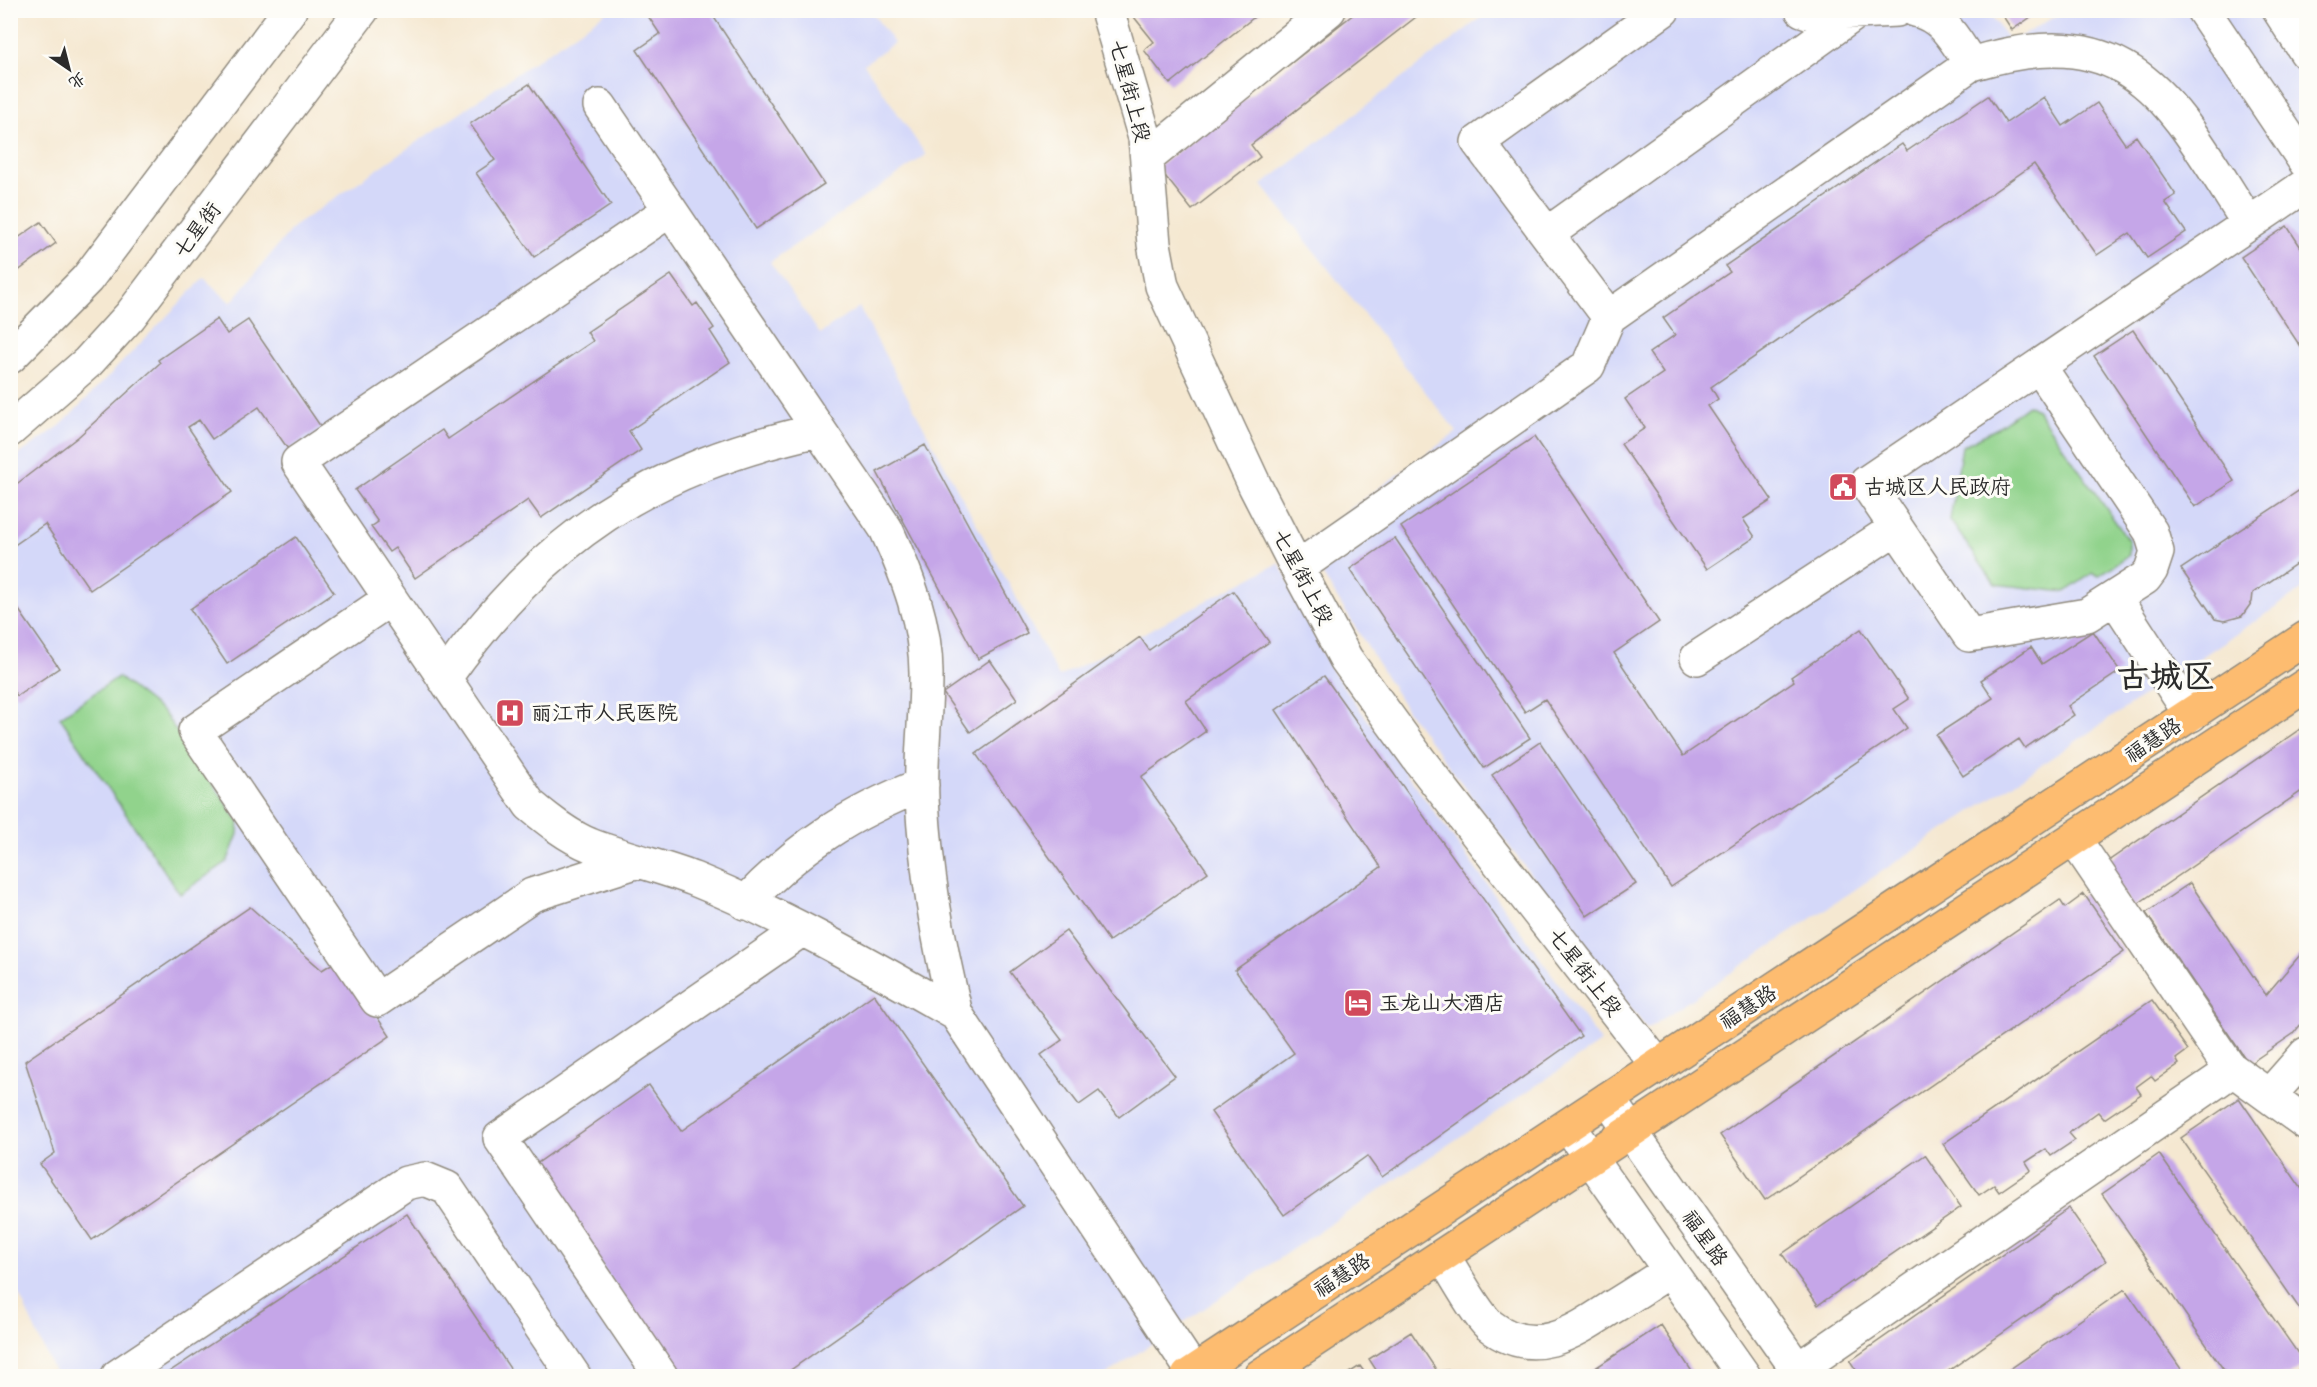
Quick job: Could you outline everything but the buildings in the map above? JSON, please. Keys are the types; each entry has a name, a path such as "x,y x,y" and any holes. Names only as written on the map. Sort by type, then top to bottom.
{"main road":[{"name":"福慧路","path":"1191,1375 2307,638"},
{"name":"福慧路","path":"1260,1377 2307,686"}],"street":[{"path":"10,357 47,322 94,270 290,10"},
{"name":"七星街","path":"10,430 88,362 130,316 362,10"},
{"name":"七星街上段","path":"1107,10 1145,138 1155,254 1162,286 1255,486 1297,568 1346,658 1420,761 1658,1066"},
{"path":"1147,158 1329,10"},
{"path":"1609,317 1478,142 1663,10"},
{"path":"1802,10 1814,14 1897,10"},
{"path":"1915,10 1927,13 1943,23 1971,64"},
{"path":"2203,10 2307,163"},
{"path":"2279,10 2307,52"},
{"path":"1547,234 1857,12"},
{"path":"1297,568 1588,366 1609,317 1971,64 2004,54 2038,50 2072,51 2092,55 2129,70 2167,100 2249,224"},
{"path":"600,106 886,529 904,568 917,609 926,675 922,785 926,857 933,910 956,1014 1191,1375"},
{"path":"2039,366 2156,541 2157,552 2151,570 2145,578 2087,615 1969,635 1866,483 2039,366 2249,224 2307,185"},
{"path":"670,210 298,462 530,805 556,826 588,844 693,879 745,903 956,1014"},
{"path":"444,679 486,622 542,564 581,531 623,503 669,478 717,457 819,430"},
{"path":"1697,658 1896,528"},
{"path":"390,598 195,730 377,1000 532,895 638,861"},
{"path":"2115,598 2191,715"},
{"path":"745,903 773,874 836,825 878,802 922,785"},
{"path":"2075,840 2233,1070 2307,1123"},
{"path":"661,1377 500,1138 800,931"},
{"path":"2270,1096 2307,1053"},
{"path":"1800,1373 2233,1070"},
{"name":"福星路","path":"1608,1099 1800,1373"},
{"path":"1568,1126 1744,1377"},
{"path":"118,1377 406,1183 425,1179 447,1188 574,1377"},
{"path":"1443,1256 1487,1323 1500,1332 1530,1341 1558,1339 1572,1333 1670,1271"}],"shaded area":[{"name":"丽江市人民医院","path":"608,11 871,11 894,43 864,64 926,155 770,262 820,334 859,307 1059,677 1279,563 1331,669 1601,1042 1104,1376 56,1376 16,1288 10,1249 10,461 61,425 204,278 231,303 293,227"},
{"name":"古城区人民政府","path":"1490,11 1988,11 2010,42 2065,11 2306,11 2306,587 1647,1029 1408,712 1303,543 1457,432 1262,185"}],"green space":[{"path":"2028,405 2038,411 2129,541 2129,555 2098,576 2093,573 2065,592 1995,584 1950,520 1962,446 1994,430"},
{"path":"118,677 164,713 239,822 238,834 227,862 180,894 60,717"}],"place":[{"name":"古城区人民政府","path":"1843,487"},
{"name":"丽江市人民医院","path":"510,713"},
{"name":"玉龙山大酒店","path":"1358,1003"}],"district":[{"name":"古城区","path":"2166,675"}]}
